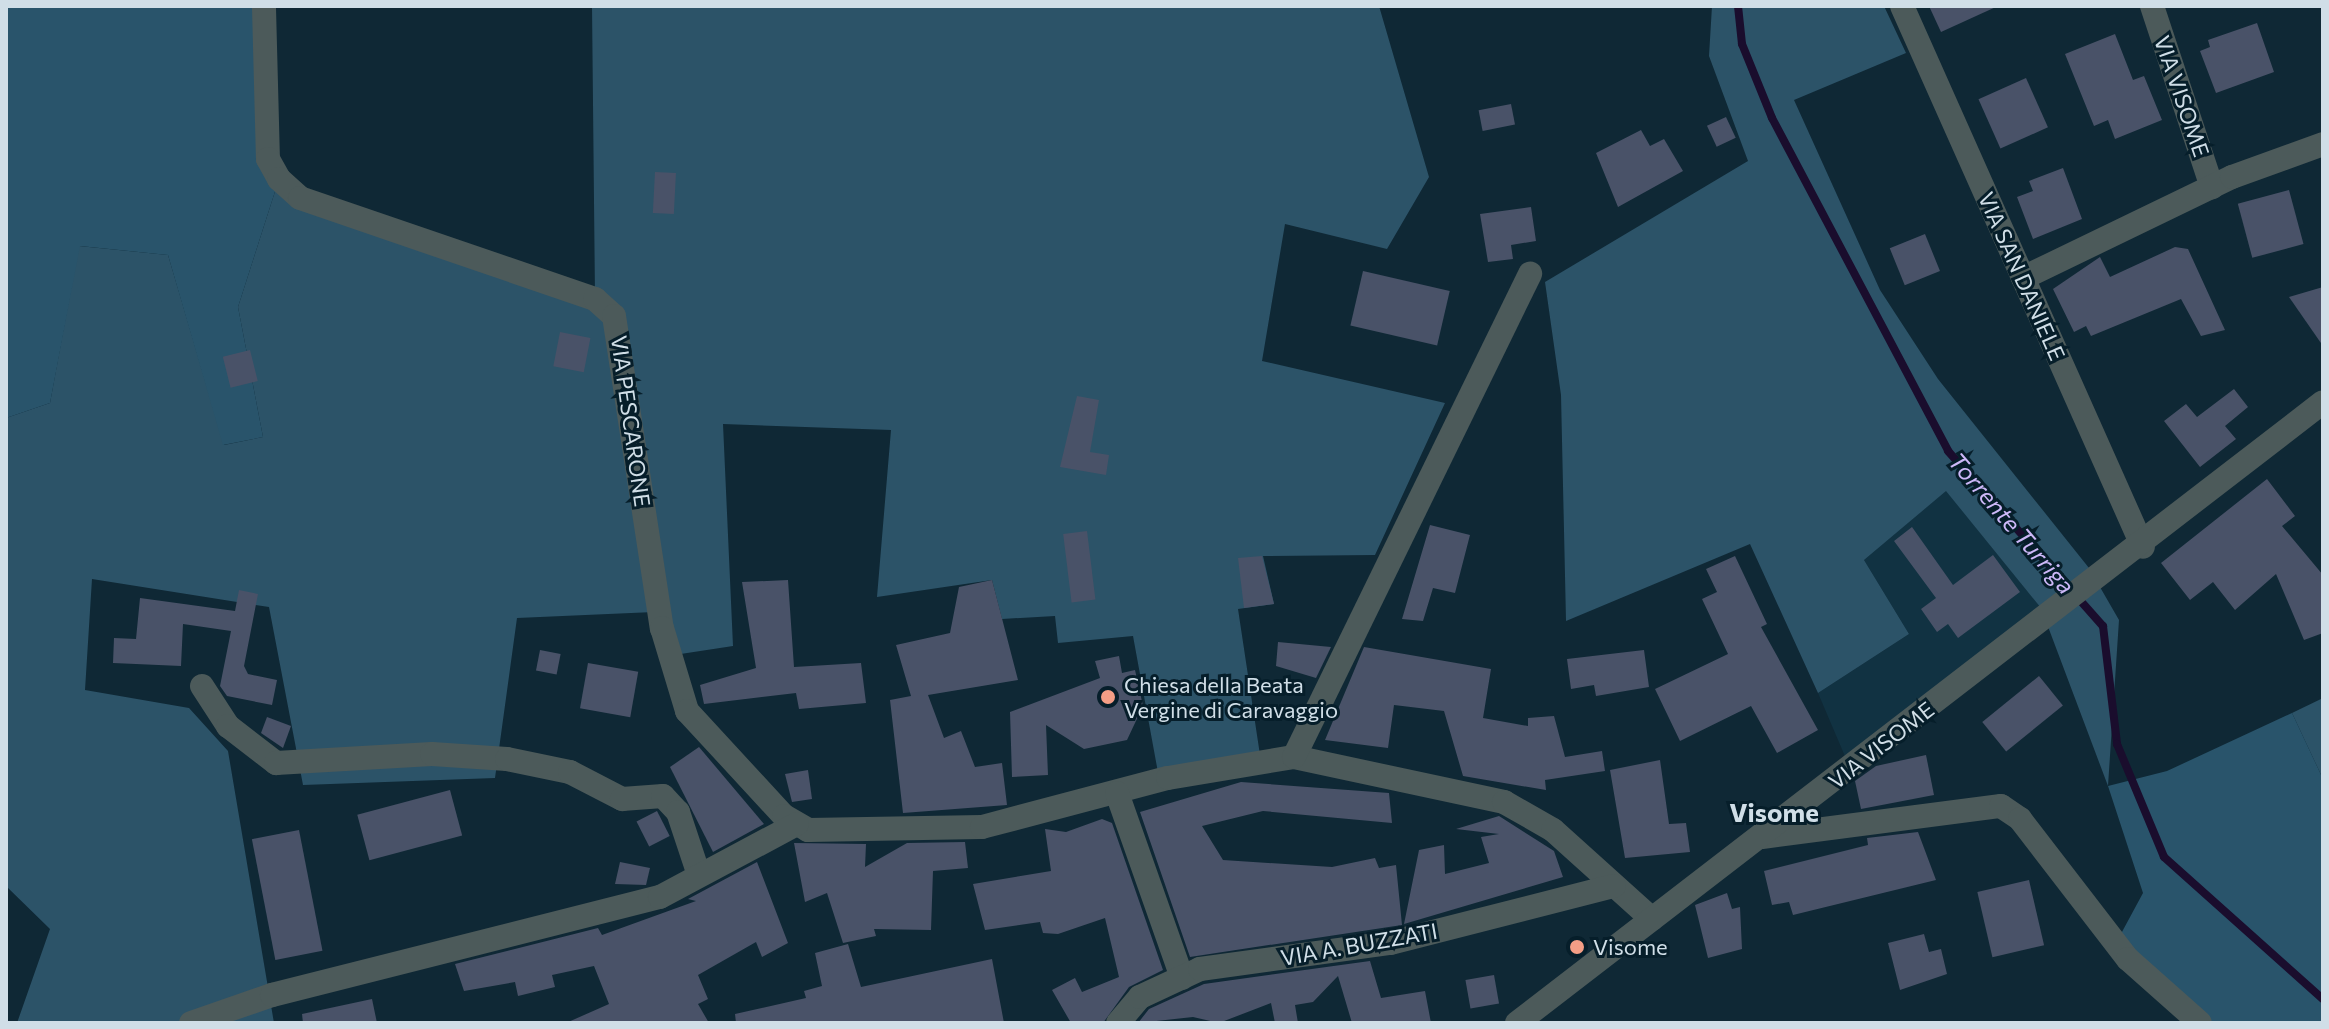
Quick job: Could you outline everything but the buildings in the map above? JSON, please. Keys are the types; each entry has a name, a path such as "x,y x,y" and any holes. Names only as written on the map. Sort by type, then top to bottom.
{"street":[{"name":"VIA SAN DANIELE","path":"1902,6 2143,547"},
{"name":"VIA VISOME","path":"2152,6 2212,187"},
{"name":"VIA PESCARONE","path":"264,8 268,159 279,179 300,198 595,299 614,316 662,628 687,711 759,795 797,824 808,830 982,827 1294,757"},
{"name":"VIA VISOME","path":"2023,278 2212,187 2323,144"},
{"path":"1530,274 1294,757 1504,802 1553,830 1652,919"},
{"path":"2143,547 2323,402"},
{"name":"VIA VISOME","path":"1517,1023 2053,612 2143,547"},
{"path":"202,686 228,726 276,763 432,754 507,759 570,772 622,799 663,796 678,812 698,872"},
{"path":"1106,797 1182,978"},
{"path":"1762,837 2001,806 2020,819 2128,959 2200,1023"},
{"path":"191,1023 272,995 660,897 698,872 797,824"},
{"name":"VIA A. BUZZATI","path":"1118,1023 1140,997 1200,969 1390,943 1614,886"}],"shaded area":[{"path":"6,6 265,6 279,179 238,307 263,437 223,445 168,255 80,246 50,403 6,418"},
{"path":"592,6 1379,6 1429,177 1387,249 1285,224 1262,361 1445,403 1375,555 1263,556 1274,604 1238,609 1260,755 1159,778 1133,636 1058,643 1055,616 1002,619 992,580 877,597 891,430 723,424 733,646 661,657 654,612 517,618 495,778 303,785 269,607 92,579 85,690 189,708 228,751 274,1023 17,1023 50,929 6,886 6,418 50,403 79,246 168,255 224,445 263,437 238,307 279,179 595,298"},
{"path":"1712,6 1884,6 1906,53 1794,100 1880,290 1938,379 2089,568 2119,620 2108,786 2041,608 1946,491 1864,560 1909,634 1818,693 1750,544 1566,621 1561,395 1545,282 1748,161 1709,56"},
{"path":"1946,490 2041,608 1847,761 1818,693 1909,634 1864,560"},
{"path":"2323,698 2323,779 2292,713"},
{"path":"2292,713 2323,779 2323,1023 2212,1023 2116,943 2143,893 2108,786 2167,771"}],"waterway":[{"name":"Torrente Turriga","path":"1738,6 1742,44 1772,118 1948,451 2103,626 2117,744 2164,857 2323,999"}],"place":[{"name":"Chiesa della Beata Vergine di Caravaggio","path":"1108,697"},
{"name":"Visome","path":"1577,947"}],"district":[{"name":"Visome","path":"1774,812"}]}
